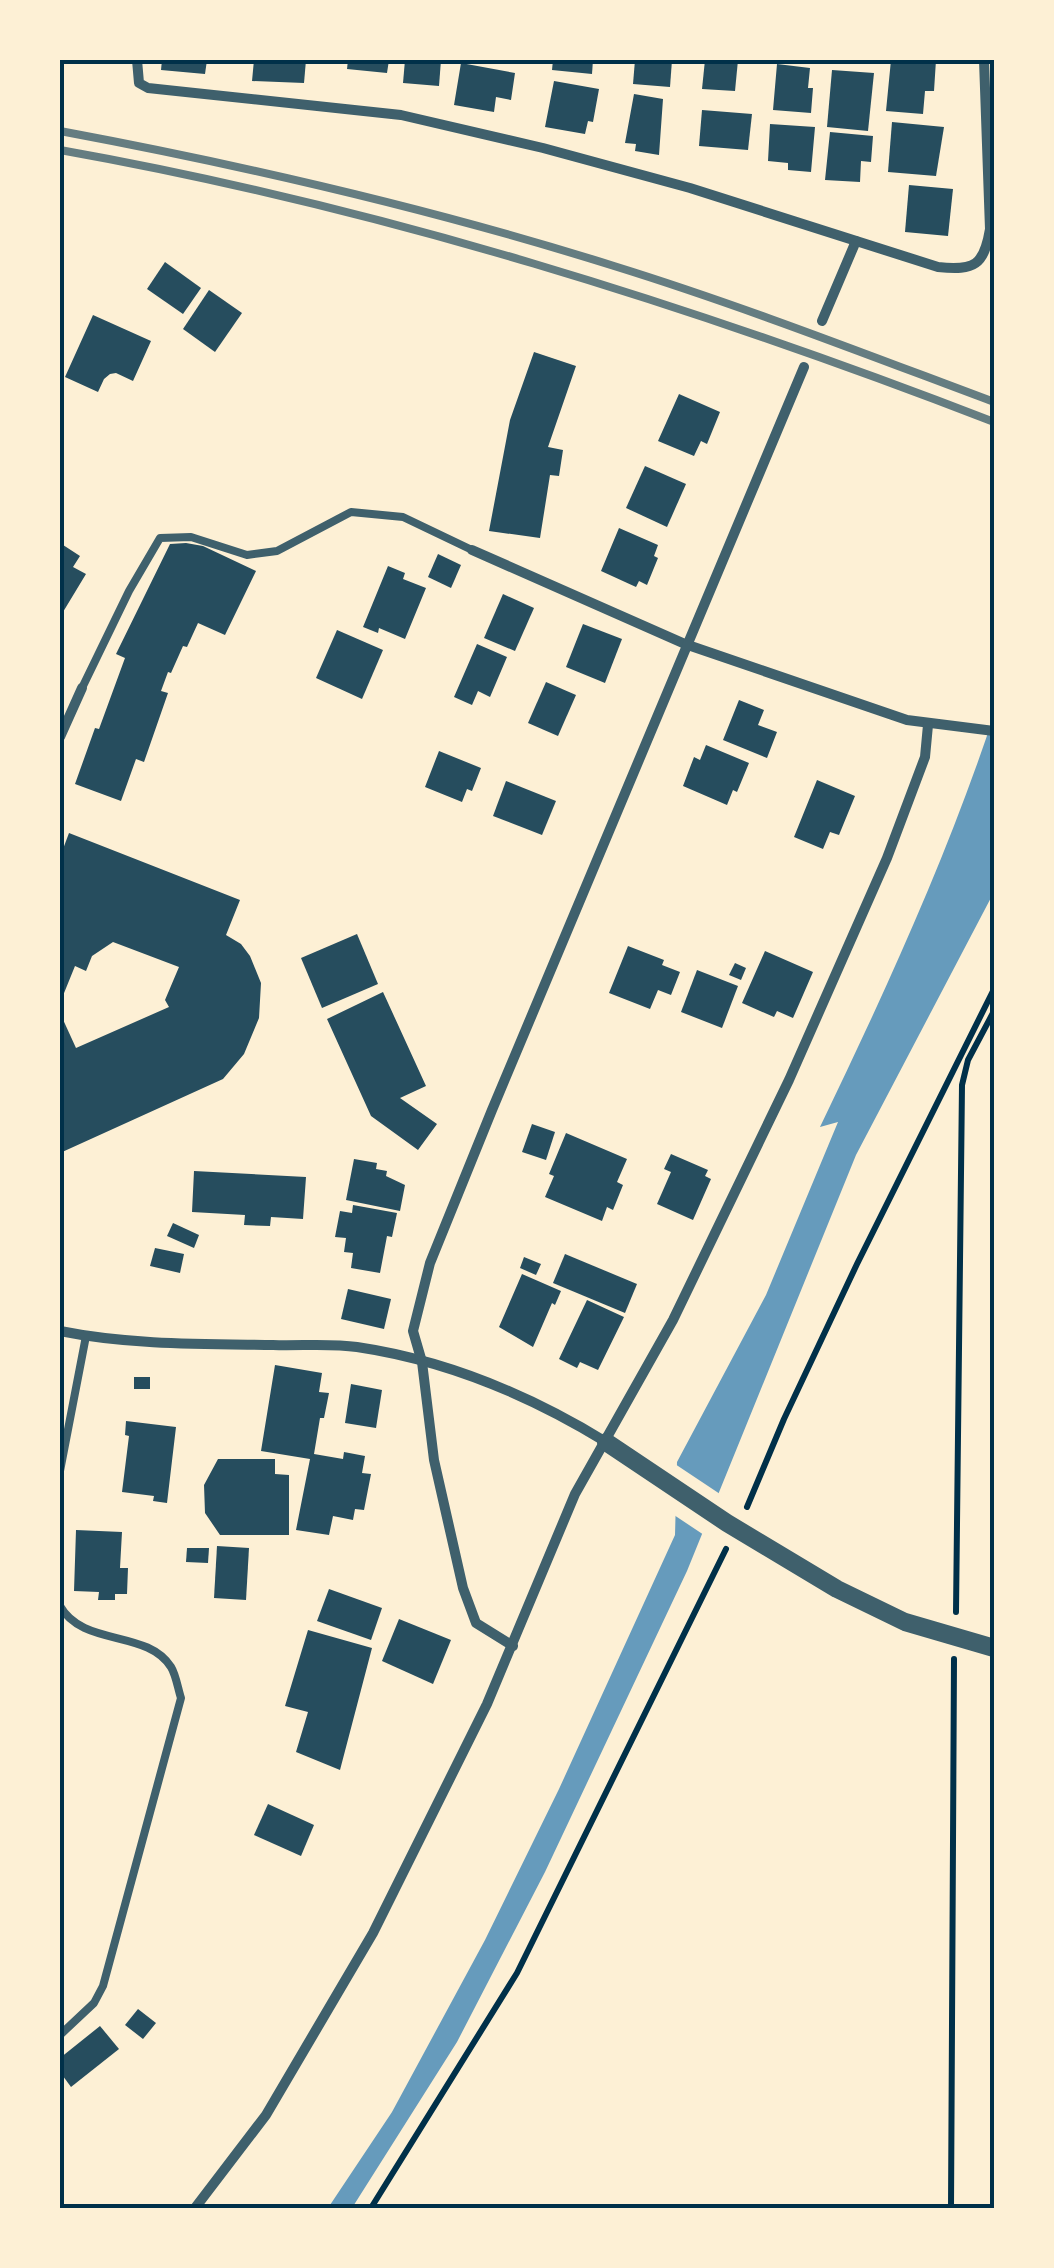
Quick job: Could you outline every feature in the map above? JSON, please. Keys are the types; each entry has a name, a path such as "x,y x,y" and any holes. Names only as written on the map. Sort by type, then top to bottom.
{"street":[{"path":"137,60 139,83 148,88 401,115 544,148 690,188 938,267 959,270 976,264 986,254 990,229 984,60"},
{"path":"822,322 856,241"},
{"path":"514,1646 476,1623 464,1588 434,1460 422,1362 413,1331 430,1264 685,644 804,367"},
{"path":"472,550 685,644 928,725 994,731"},
{"path":"60,737 82,688"},
{"path":"195,2208 266,2115 373,1933 514,1646 575,1494 611,1445 789,1080 886,858 925,758 928,725"},
{"path":"60,1331 180,1342 356,1347 493,1384 555,1410 736,1519 837,1589 906,1622 994,1648"}],"lane":[{"path":"82,688 128,591 160,538 191,536 246,556 278,552 352,512 403,517 472,550"},
{"path":"60,1471 86,1336"},
{"path":"60,1606 66,1617 87,1630 152,1650 171,1666 181,1698 104,1986 94,2003 60,2035"}],"path":[{"path":"736,1519 994,989"},
{"path":"951,2208 962,1085 968,1060 994,1011"},
{"path":"371,2208 517,1973 723,1555"}],"water":[{"path":"994,715 994,892 856,1155 687,1571 545,1872 457,2042 352,2208 328,2208 392,2112 485,1940 675,1535 677,1462 766,1295 838,1122 820,1127 914,924"}],"pier":[{"path":"672,1462 723,1496 707,1537 671,1513"}],"building":[{"path":"162,60 207,60 205,74 161,70"},
{"path":"254,60 306,60 304,83 252,81"},
{"path":"348,60 389,60 387,73 347,69"},
{"path":"405,60 441,60 439,86 403,83"},
{"path":"553,60 593,60 592,74 552,70"},
{"path":"635,60 672,60 670,87 633,84"},
{"path":"705,60 738,60 735,91 702,89"},
{"path":"891,60 936,60 934,91 925,91 923,114 886,111"},
{"path":"461,63 515,73 511,100 496,97 494,112 454,105"},
{"path":"777,64 810,68 811,113 773,110"},
{"path":"832,70 874,73 868,131 827,127"},
{"path":"554,81 599,89 593,122 588,121 585,134 545,127"},
{"path":"634,94 663,99 659,155 635,151 636,144 625,143"},
{"path":"702,110 752,114 748,150 699,146"},
{"path":"892,122 944,127 936,176 888,172"},
{"path":"770,124 815,127 811,172 788,170 788,163 768,161"},
{"path":"830,132 873,136 871,162 861,161 860,182 825,180"},
{"path":"909,185 953,189 948,236 905,232"},
{"path":"165,262 201,288 183,314 147,289"},
{"path":"209,290 242,313 215,352 183,329"},
{"path":"93,315 151,341 133,381 110,374 98,392 65,377"},
{"path":"534,352 576,366 548,447 563,450 559,476 550,475 540,538 489,531 510,420"},
{"path":"679,394 720,412 707,444 701,441 694,456 658,441"},
{"path":"645,466 686,484 667,527 626,508"},
{"path":"619,528 658,545 654,556 658,558 647,585 639,581 636,587 601,571"},
{"path":"60,543 80,556 73,567 86,574 63,612 60,610"},
{"path":"170,544 203,546 256,571 225,635 198,623 187,647 183,646 161,691 168,693 144,762 136,759 121,801 75,784 125,658 116,654"},
{"path":"438,554 461,565 451,588 428,577"},
{"path":"388,566 405,573 403,579 426,588 405,639 379,628 378,633 363,627"},
{"path":"503,594 534,608 515,651 484,638"},
{"path":"583,624 622,639 605,683 566,667"},
{"path":"337,630 383,650 362,699 316,678"},
{"path":"477,644 507,657 490,697 478,691 472,705 454,697"},
{"path":"546,682 576,695 558,736 528,723"},
{"path":"739,700 764,710 758,725 777,732 767,758 723,740"},
{"path":"706,745 749,763 727,805 683,786 694,757 700,760"},
{"path":"439,751 481,768 472,791 467,789 462,802 425,787"},
{"path":"817,780 855,796 839,835 830,832 823,849 794,837"},
{"path":"506,781 556,801 542,835 493,816"},
{"path":"69,833 240,900 226,935 241,944 250,956 261,983 259,1018 244,1054 223,1079 60,1153 60,1013 76,1048 169,1007 165,1000 179,967 113,942 92,956 86,971 75,966 60,1003 60,857"},
{"path":"357,934 378,984 322,1008 301,958"},
{"path":"628,946 664,960 662,965 680,972 671,995 658,990 650,1009 609,993"},
{"path":"765,951 813,972 793,1018 777,1011 774,1017 742,1003"},
{"path":"735,963 746,968 741,980 729,975"},
{"path":"697,970 738,986 722,1028 681,1012"},
{"path":"383,992 426,1086 400,1098 437,1124 418,1150 371,1116 327,1019"},
{"path":"532,1124 555,1132 546,1160 522,1152"},
{"path":"566,1133 627,1159 617,1182 623,1185 613,1210 607,1207 602,1221 545,1197 554,1176 549,1174"},
{"path":"671,1154 708,1170 705,1176 711,1179 693,1220 657,1204 671,1172 664,1169"},
{"path":"354,1159 377,1163 376,1169 387,1171 386,1176 405,1185 400,1211 346,1200"},
{"path":"194,1171 306,1177 303,1219 271,1217 270,1226 244,1225 245,1215 192,1212"},
{"path":"353,1205 397,1213 392,1237 387,1236 380,1273 351,1268 353,1253 344,1252 346,1238 335,1237 340,1211 352,1213"},
{"path":"173,1223 199,1235 194,1248 167,1236"},
{"path":"155,1248 184,1254 180,1273 150,1266"},
{"path":"565,1254 637,1284 625,1313 553,1283"},
{"path":"524,1257 541,1264 536,1275 520,1268"},
{"path":"522,1274 561,1291 533,1347 499,1327"},
{"path":"348,1289 391,1299 384,1329 341,1319"},
{"path":"587,1300 624,1317 598,1370 580,1362 577,1368 559,1359"},
{"path":"275,1365 322,1373 319,1392 329,1393 314,1454 343,1459 344,1452 365,1456 362,1473 371,1474 364,1510 355,1509 353,1520 333,1516 329,1535 296,1530 310,1459 261,1451"},
{"path":"134,1377 150,1377 150,1389 134,1389"},
{"path":"351,1384 382,1390 376,1428 345,1423"},
{"path":"126,1421 176,1427 167,1503 153,1501 154,1496 122,1492 129,1436 125,1435"},
{"path":"218,1459 275,1459 275,1474 289,1475 289,1535 220,1535 205,1513 204,1485"},
{"path":"76,1530 122,1532 120,1568 128,1568 127,1594 115,1594 115,1600 98,1600 99,1592 74,1591"},
{"path":"217,1546 249,1548 246,1600 214,1598"},
{"path":"187,1548 209,1548 208,1563 186,1562"},
{"path":"329,1589 382,1608 371,1640 317,1621"},
{"path":"399,1619 451,1640 433,1684 382,1661"},
{"path":"308,1630 372,1648 340,1770 296,1752 308,1712 285,1706"},
{"path":"268,1804 314,1825 301,1856 254,1835"},
{"path":"138,2009 156,2023 143,2039 125,2025"},
{"path":"100,2026 119,2049 71,2087 60,2072 60,2058"}],"railway":[{"path":"60,131 339,190 546,245 805,331 994,402"},
{"path":"60,150 298,200 533,264 765,338 994,422"}]}
